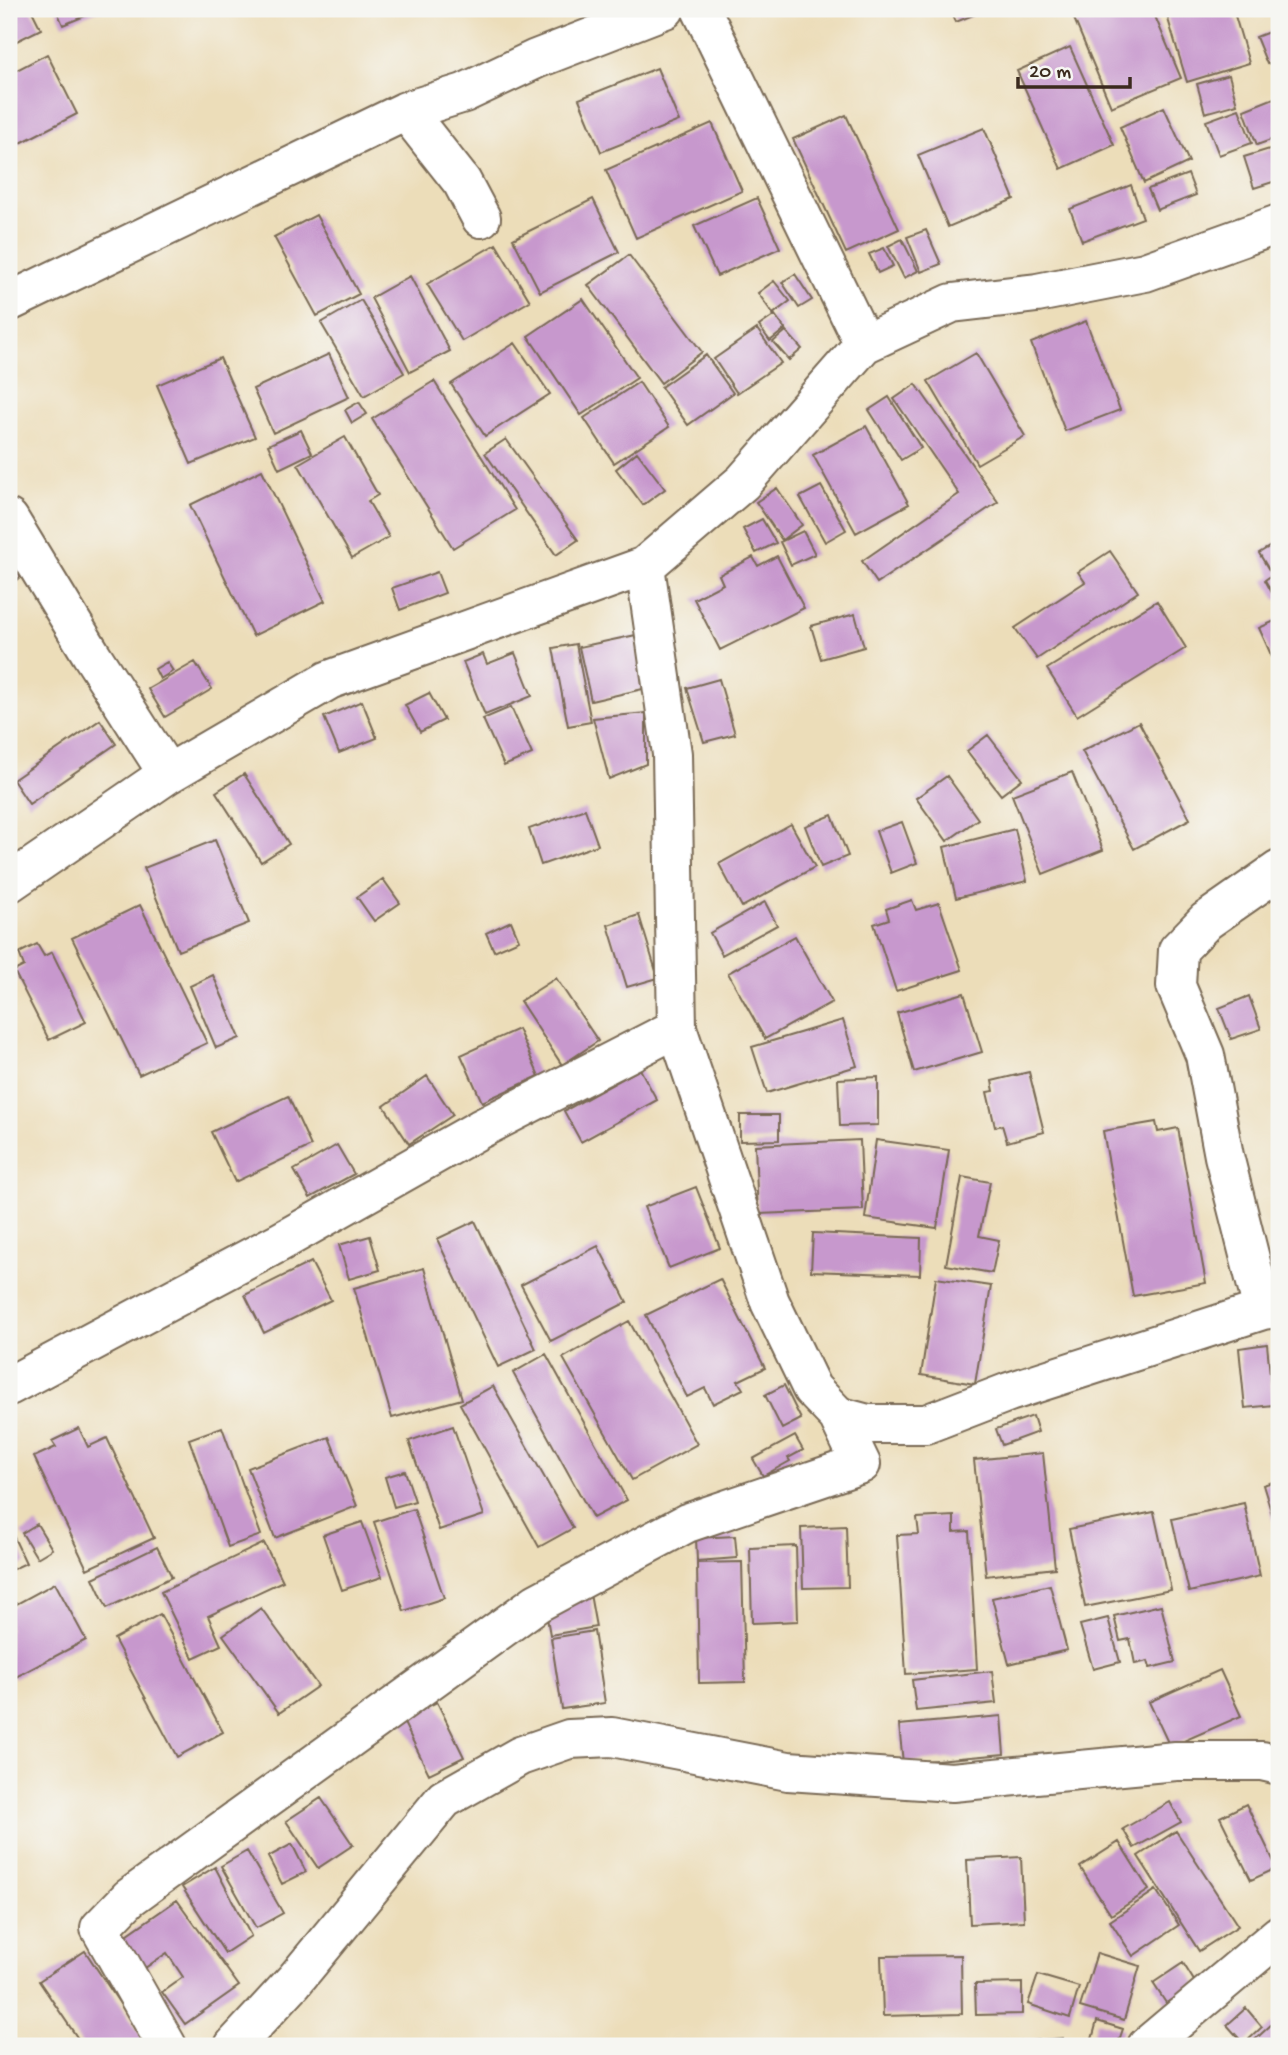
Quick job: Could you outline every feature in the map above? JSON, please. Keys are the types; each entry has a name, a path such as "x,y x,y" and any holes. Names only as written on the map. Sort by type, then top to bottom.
{"street":[{"path":"9,302 406,111 464,93 536,59 665,9"},
{"path":"701,9 864,344"},
{"path":"406,111 462,182 481,218"},
{"path":"9,883 169,774 329,680 645,566 743,482 864,344 952,303 1037,293 1145,272 1279,224"},
{"path":"9,519 91,654 169,774"},
{"path":"167,2046 100,1928 128,1898 537,1603 687,1524 861,1464 838,1416 812,1389 770,1302 677,1028 672,754 645,566"},
{"path":"838,1416 868,1424 926,1424 1009,1392 1271,1309 1224,1156 1205,1055 1176,986 1178,950 1206,922 1279,870"},
{"path":"9,1387 280,1242 480,1129 677,1028"},
{"path":"234,2046 294,1981 444,1799 520,1756 569,1739 612,1737 788,1771 952,1782 1176,1761 1262,1761 1279,1765"},
{"path":"1147,2046 1279,1935"}],"building":[{"path":"9,9 31,9 41,29 9,45"},
{"path":"56,9 102,9 63,25"},
{"path":"950,9 988,9 956,22"},
{"path":"1070,9 1152,9 1181,78 1111,107"},
{"path":"1165,9 1233,9 1249,63 1187,82"},
{"path":"1279,28 1279,60 1267,64 1256,37"},
{"path":"1070,47 1114,145 1061,169 1017,71"},
{"path":"47,54 77,114 9,149 9,74"},
{"path":"657,68 679,121 601,152 579,99"},
{"path":"1229,75 1237,104 1205,113 1197,84"},
{"path":"1279,96 1279,137 1257,145 1244,110"},
{"path":"1164,107 1189,162 1144,183 1120,127"},
{"path":"1239,109 1252,143 1219,155 1206,121"},
{"path":"846,115 899,229 846,253 793,139"},
{"path":"712,123 742,191 636,238 606,170"},
{"path":"984,128 1014,199 948,227 918,155"},
{"path":"1279,146 1279,180 1254,188 1244,157"},
{"path":"1188,174 1196,195 1157,210 1148,189"},
{"path":"1131,185 1143,218 1082,241 1070,209"},
{"path":"757,198 780,248 717,276 694,226"},
{"path":"593,199 619,252 540,292 513,239"},
{"path":"316,215 359,294 317,316 274,237"},
{"path":"926,230 941,264 921,272 907,237"},
{"path":"902,239 918,271 904,278 888,246"},
{"path":"496,244 530,301 462,341 427,284"},
{"path":"884,248 893,266 878,273 869,254"},
{"path":"629,255 702,352 661,383 588,285"},
{"path":"795,274 812,300 799,308 782,282"},
{"path":"410,276 450,351 410,372 371,298"},
{"path":"774,281 790,301 773,314 758,293"},
{"path":"583,299 637,378 581,415 528,336"},
{"path":"361,300 404,373 364,396 321,323"},
{"path":"775,315 785,329 770,341 759,326"},
{"path":"1086,321 1120,410 1065,431 1031,343"},
{"path":"757,329 781,363 737,393 714,359"},
{"path":"786,331 802,349 789,360 773,342"},
{"path":"515,343 550,394 485,436 451,384"},
{"path":"976,353 1025,436 977,464 928,381"},
{"path":"329,354 349,397 273,433 253,389"},
{"path":"706,355 733,393 688,425 661,387"},
{"path":"220,358 255,437 191,464 157,385"},
{"path":"434,381 515,510 453,548 372,419"},
{"path":"639,382 669,427 614,463 584,418"},
{"path":"916,384 998,502 877,583 862,561 959,494 894,399"},
{"path":"889,397 921,448 901,460 869,410"},
{"path":"359,402 367,414 352,423 345,410"},
{"path":"866,426 909,504 856,533 813,455"},
{"path":"301,430 312,453 279,469 268,445"},
{"path":"345,437 378,495 368,501 389,537 352,558 298,464"},
{"path":"506,439 578,540 556,555 485,453"},
{"path":"637,452 665,489 643,505 616,469"},
{"path":"262,470 325,601 253,636 190,505"},
{"path":"821,486 846,530 825,542 800,497"},
{"path":"777,488 802,525 782,540 756,502"},
{"path":"762,519 776,543 756,553 743,529"},
{"path":"803,531 815,554 791,565 780,542"},
{"path":"1279,541 1279,598 1276,600 1265,580 1272,575 1259,553"},
{"path":"1110,551 1138,592 1037,659 1015,628 1085,582 1078,572"},
{"path":"14,556 26,572 9,586 9,560"},
{"path":"777,556 804,608 720,650 694,599 723,584 719,575 753,557 758,566"},
{"path":"437,572 445,593 400,610 392,588"},
{"path":"1157,601 1186,648 1077,716 1047,669"},
{"path":"855,614 864,647 821,659 811,626"},
{"path":"1279,619 1279,665 1276,666 1259,628"},
{"path":"636,635 647,688 591,701 579,647"},
{"path":"576,644 591,722 568,726 553,648"},
{"path":"515,653 532,696 485,715 463,662 483,654 487,664"},
{"path":"167,662 173,671 160,679 155,669"},
{"path":"195,662 212,689 165,717 148,689"},
{"path":"719,679 735,734 704,742 687,688"},
{"path":"429,693 444,720 420,732 405,705"},
{"path":"362,701 377,738 339,753 324,717"},
{"path":"511,707 532,754 504,766 483,719"},
{"path":"646,713 646,764 609,779 593,718"},
{"path":"100,720 116,744 29,804 13,780"},
{"path":"1139,722 1190,819 1134,849 1082,751"},
{"path":"988,735 1022,779 1001,795 967,751"},
{"path":"1072,772 1103,850 1043,874 1012,795"},
{"path":"244,774 289,844 261,862 216,792"},
{"path":"947,776 978,819 947,841 916,798"},
{"path":"585,809 598,845 541,865 529,829"},
{"path":"832,815 848,856 821,867 805,826"},
{"path":"902,822 917,863 891,873 876,831"},
{"path":"791,824 815,867 742,907 719,864"},
{"path":"1015,829 1027,881 956,898 944,847"},
{"path":"215,840 249,923 178,951 144,868"},
{"path":"383,879 400,903 374,921 357,897"},
{"path":"912,900 916,910 939,903 962,970 896,991 874,924 889,919 886,909"},
{"path":"765,902 777,925 722,955 710,933"},
{"path":"140,905 207,1043 139,1075 72,938"},
{"path":"639,915 658,978 627,987 608,925"},
{"path":"511,921 519,940 494,951 486,933"},
{"path":"795,936 832,1002 765,1039 728,973"},
{"path":"37,944 44,956 52,952 86,1022 49,1040 14,971 24,966 19,953"},
{"path":"213,975 240,1038 216,1048 190,986"},
{"path":"556,978 598,1041 562,1065 520,1001"},
{"path":"964,993 982,1052 914,1072 897,1013"},
{"path":"1249,996 1261,1029 1231,1039 1219,1008"},
{"path":"843,1020 857,1066 767,1093 752,1047"},
{"path":"518,1029 539,1076 482,1102 461,1055"},
{"path":"640,1069 657,1100 581,1142 564,1111"},
{"path":"1029,1072 1044,1132 1007,1142 1002,1125 995,1127 987,1092 994,1091 992,1081"},
{"path":"427,1076 453,1115 409,1144 384,1106"},
{"path":"878,1077 878,1125 840,1126 838,1079"},
{"path":"288,1096 311,1146 235,1182 211,1132"},
{"path":"740,1115 779,1115 779,1140 740,1141"},
{"path":"1156,1122 1158,1132 1178,1128 1206,1283 1133,1296 1103,1131"},
{"path":"860,1140 863,1210 758,1214 755,1145"},
{"path":"876,1140 949,1150 937,1228 865,1218"},
{"path":"337,1145 354,1174 310,1198 294,1170"},
{"path":"962,1177 990,1182 979,1236 999,1240 992,1273 946,1265"},
{"path":"696,1187 720,1248 669,1268 644,1207"},
{"path":"475,1221 536,1349 498,1367 437,1239"},
{"path":"813,1233 921,1238 920,1275 811,1271"},
{"path":"370,1236 380,1270 349,1279 339,1245"},
{"path":"598,1246 627,1302 551,1341 521,1285"},
{"path":"311,1262 331,1300 264,1333 245,1295"},
{"path":"424,1268 462,1399 392,1418 354,1288"},
{"path":"936,1278 991,1286 975,1384 921,1375"},
{"path":"720,1279 765,1368 738,1381 743,1389 713,1404 705,1388 687,1397 646,1315"},
{"path":"629,1321 697,1444 632,1480 563,1358"},
{"path":"1267,1344 1273,1405 1245,1408 1239,1348"},
{"path":"546,1354 627,1500 593,1518 513,1373"},
{"path":"784,1385 801,1419 782,1429 765,1395"},
{"path":"493,1386 573,1528 539,1547 460,1404"},
{"path":"1033,1416 1038,1432 1002,1445 996,1429"},
{"path":"453,1426 484,1515 439,1530 409,1441"},
{"path":"222,1427 261,1535 228,1547 189,1439"},
{"path":"79,1428 88,1447 107,1438 154,1538 87,1569 34,1457 56,1447 52,1441"},
{"path":"795,1436 803,1450 788,1458 790,1461 763,1476 753,1459"},
{"path":"329,1437 357,1506 275,1538 248,1468"},
{"path":"1043,1453 1055,1568 986,1576 974,1460"},
{"path":"405,1471 415,1501 394,1507 385,1477"},
{"path":"1279,1480 1279,1537 1263,1485"},
{"path":"1244,1503 1260,1576 1189,1592 1172,1519"},
{"path":"414,1509 444,1598 404,1611 374,1522"},
{"path":"1154,1512 1171,1590 1085,1607 1069,1529"},
{"path":"954,1516 954,1532 969,1531 977,1669 906,1674 897,1535 919,1534 917,1518"},
{"path":"362,1522 382,1577 342,1590 323,1535"},
{"path":"37,1524 52,1549 37,1558 22,1533"},
{"path":"846,1526 848,1587 803,1588 801,1528"},
{"path":"9,1527 26,1563 9,1571"},
{"path":"735,1536 737,1558 697,1561 696,1538"},
{"path":"264,1543 283,1581 208,1616 221,1645 193,1658 161,1592"},
{"path":"796,1546 798,1621 752,1623 750,1548"},
{"path":"157,1547 172,1577 107,1608 93,1578"},
{"path":"742,1562 745,1682 699,1683 697,1563"},
{"path":"55,1583 86,1640 14,1678 9,1669 9,1608"},
{"path":"1050,1585 1067,1650 1009,1664 992,1598"},
{"path":"590,1594 596,1627 550,1635 545,1606"},
{"path":"1161,1605 1175,1662 1150,1668 1148,1661 1135,1664 1130,1639 1120,1641 1114,1616"},
{"path":"261,1608 318,1686 279,1713 223,1635"},
{"path":"160,1614 223,1732 177,1757 114,1639"},
{"path":"1108,1618 1120,1662 1093,1669 1080,1625"},
{"path":"594,1631 605,1703 562,1709 551,1638"},
{"path":"1220,1670 1241,1716 1170,1747 1149,1702"},
{"path":"992,1671 996,1703 916,1711 912,1680"},
{"path":"437,1702 464,1757 429,1774 402,1719"},
{"path":"1001,1716 1004,1754 903,1763 899,1725"},
{"path":"321,1798 353,1845 318,1868 286,1821"},
{"path":"1170,1802 1181,1822 1134,1848 1123,1829"},
{"path":"1246,1804 1277,1868 1251,1880 1220,1817"},
{"path":"1176,1831 1238,1926 1199,1951 1138,1856"},
{"path":"1119,1842 1149,1890 1111,1915 1080,1867"},
{"path":"292,1844 306,1872 282,1884 268,1857"},
{"path":"247,1851 283,1913 256,1928 221,1866"},
{"path":"1021,1857 1024,1921 970,1924 967,1860"},
{"path":"215,1867 251,1936 225,1953 182,1887"},
{"path":"1156,1890 1179,1925 1133,1956 1110,1921"},
{"path":"177,1900 239,1986 185,2024 162,1992 183,1977 167,1953 142,1970 121,1939"},
{"path":"85,1951 146,2043 141,2046 83,2046 39,1981"},
{"path":"1097,1953 1140,1966 1124,2020 1080,2007"},
{"path":"961,1955 962,2014 883,2016 881,1956"},
{"path":"1183,1963 1196,1984 1166,2003 1153,1983"},
{"path":"1038,1975 1079,1987 1070,2018 1028,2004"},
{"path":"1022,1983 1022,2014 976,2015 975,1984"},
{"path":"1246,2008 1262,2027 1244,2044 1227,2025"},
{"path":"1097,2021 1123,2029 1117,2046 1091,2043"},
{"path":"1272,2024 1279,2031 1279,2046 1248,2046"},
{"path":"1063,2038 1064,2046 1022,2046 1021,2042"}]}
